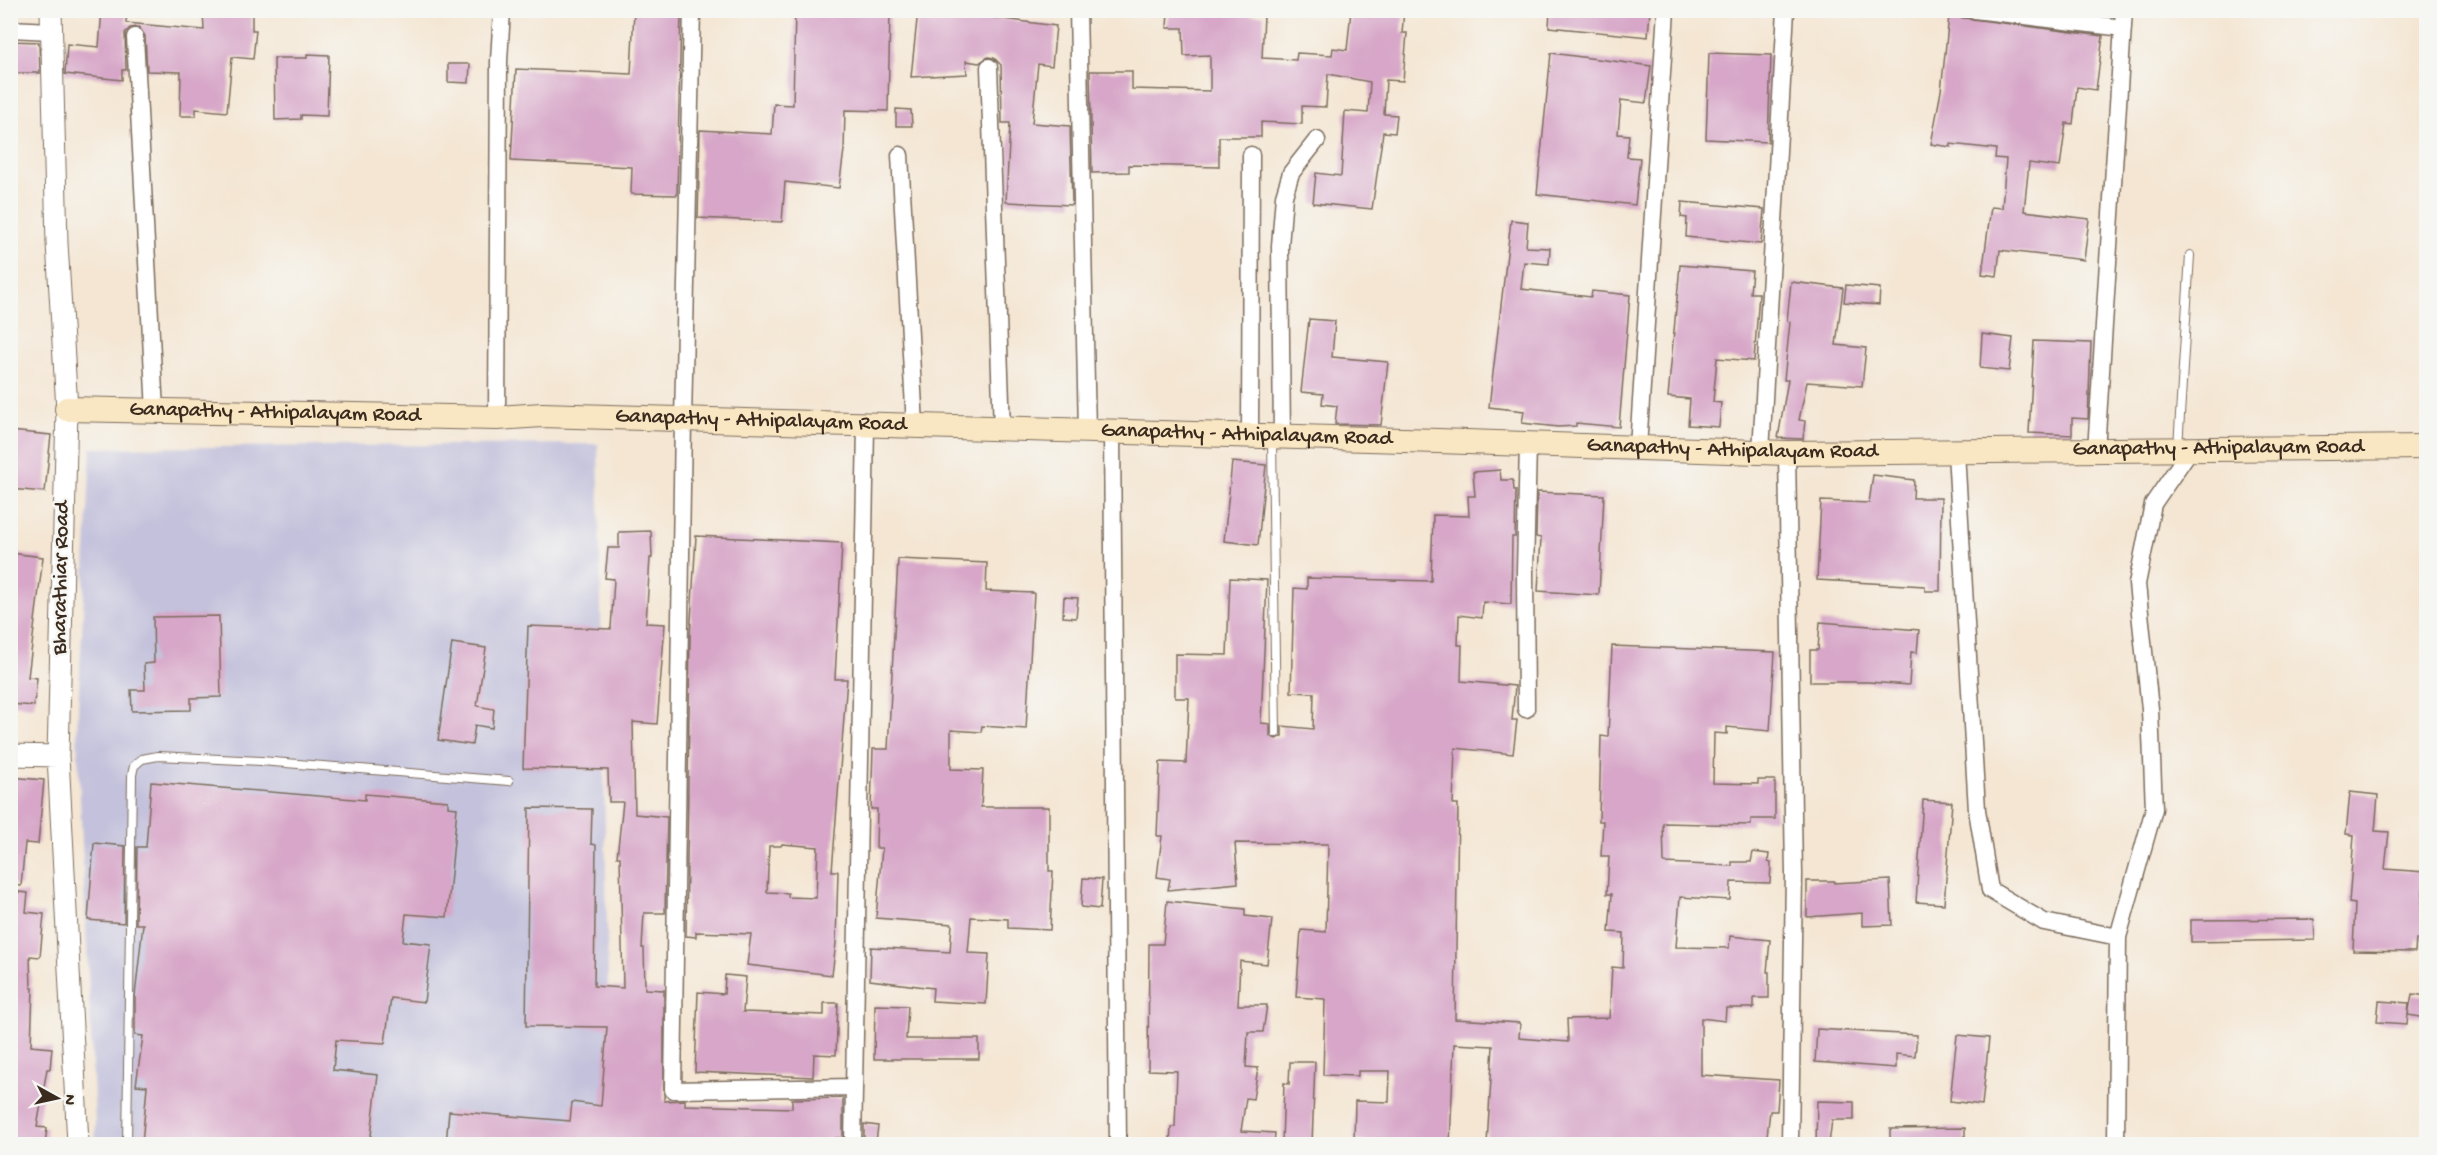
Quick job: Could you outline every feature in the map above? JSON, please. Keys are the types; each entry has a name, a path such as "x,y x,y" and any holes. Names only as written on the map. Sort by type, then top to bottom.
{"main road":[{"name":"Ganapathy - Athipalayam Road","path":"67,409 497,418 542,415 1787,453 2427,447"}],"street":[{"path":"497,418 499,61 502,10"},
{"path":"692,10 673,1090 854,1087"},
{"path":"1078,10 1087,432"},
{"path":"1638,448 1666,10"},
{"path":"1761,452 1786,10"},
{"path":"1975,10 2123,28"},
{"path":"2096,451 2124,10"},
{"path":"10,28 51,20"},
{"name":"Bharathiar Road","path":"51,20 57,243 67,409 58,756 78,1144"},
{"path":"135,37 155,411"},
{"path":"989,67 1002,429"},
{"path":"1268,437 1284,196 1291,174 1317,140"},
{"path":"900,155 915,426"},
{"path":"1251,155 1268,437"},
{"path":"853,1144 866,426"},
{"path":"1112,433 1118,1144"},
{"path":"1526,709 1525,572 1528,444"},
{"path":"2116,1144 2118,937 2154,809 2150,709 2137,584 2153,504 2184,450"},
{"path":"1956,452 1977,810 1990,890 2044,922 2118,937"},
{"path":"1787,453 1794,874 1790,1144"},
{"path":"10,755 58,756"}],"lane":[{"path":"2184,450 2190,255"},
{"path":"1268,437 1276,733"},
{"path":"127,1144 134,766 142,759 158,756 261,761 509,780"}],"shaded area":[{"path":"598,444 611,1144 96,1144 77,734 91,448"}],"building":[{"path":"102,10 127,10 126,23 204,30 203,10 252,10 252,30 256,30 253,59 232,57 227,112 196,109 196,116 180,116 181,72 147,71 145,36 139,27 130,28 125,33 126,70 122,70 122,80 65,74 67,44 99,47"},
{"path":"634,10 681,10 677,195 631,194 632,167 511,161 516,69 631,74"},
{"path":"795,10 890,10 888,111 845,110 844,150 839,188 785,182 782,222 698,218 700,130 772,134 774,104 793,105"},
{"path":"918,10 990,10 989,17 1056,26 1052,66 1038,64 1032,123 1070,126 1072,205 1006,202 1010,123 1002,123 1001,65 994,58 988,57 979,63 966,61 967,74 911,77"},
{"path":"1168,10 1250,10 1250,15 1264,15 1262,58 1296,60 1297,53 1332,55 1333,48 1347,50 1351,10 1404,10 1402,33 1407,33 1403,81 1386,80 1384,114 1397,115 1395,133 1383,132 1372,209 1313,203 1316,173 1341,176 1345,111 1368,113 1370,82 1328,74 1326,107 1302,106 1302,124 1261,122 1261,137 1219,137 1219,167 1129,165 1129,172 1092,173 1090,71 1132,71 1132,89 1210,91 1210,55 1184,56 1183,28 1167,28"},
{"path":"1550,10 1650,10 1648,37 1549,27"},
{"path":"1949,16 2103,36 2096,90 2077,87 2073,124 2066,123 2060,167 2029,163 2024,211 2089,219 2084,260 2000,250 1997,276 1982,274 1991,207 2002,208 2006,159 1995,158 1996,149 1931,144 1941,91"},
{"path":"10,41 39,42 40,73 10,73"},
{"path":"1551,53 1651,66 1646,103 1621,100 1618,134 1629,135 1627,157 1640,158 1635,205 1537,194"},
{"path":"1709,53 1771,55 1768,142 1706,139"},
{"path":"307,54 329,55 327,116 301,115 301,119 275,120 274,58 307,58"},
{"path":"448,64 470,64 469,83 448,82"},
{"path":"896,109 911,110 912,126 896,126"},
{"path":"1682,202 1764,209 1761,244 1686,237 1687,218 1681,217"},
{"path":"1511,220 1528,222 1526,247 1550,248 1549,264 1524,262 1521,289 1591,297 1592,291 1630,295 1619,427 1576,423 1576,426 1558,427 1522,423 1524,411 1489,407"},
{"path":"1680,265 1752,271 1750,293 1759,293 1754,361 1717,358 1713,402 1721,403 1719,427 1688,425 1690,399 1668,397"},
{"path":"1791,282 1843,288 1836,345 1866,348 1862,386 1807,382 1799,420 1805,421 1803,439 1778,438 1788,380 1784,380 1790,322 1787,321"},
{"path":"1846,285 1880,288 1879,305 1844,302"},
{"path":"1309,319 1335,321 1332,357 1388,362 1381,425 1335,424 1337,406 1322,404 1323,394 1301,392"},
{"path":"1982,334 2013,338 2009,371 1980,368"},
{"path":"2034,341 2091,343 2088,419 2072,418 2072,435 2029,433"},
{"path":"10,431 51,435 45,492 10,489"},
{"path":"1232,462 1266,465 1258,545 1224,541"},
{"path":"1500,470 1501,480 1513,480 1514,490 1516,490 1515,537 1512,537 1511,604 1483,602 1482,618 1459,615 1458,645 1462,645 1461,681 1515,686 1512,720 1517,720 1513,754 1455,748 1453,804 1458,804 1455,1019 1520,1023 1519,1038 1568,1042 1567,1019 1609,1018 1612,967 1623,968 1624,933 1609,932 1612,894 1607,894 1609,856 1601,856 1603,821 1599,821 1601,736 1608,737 1612,646 1775,652 1770,731 1727,727 1727,734 1714,733 1713,783 1758,784 1758,780 1775,780 1775,819 1751,819 1751,825 1663,823 1664,863 1732,866 1732,862 1751,862 1753,852 1769,854 1770,883 1731,882 1730,900 1680,897 1676,947 1729,948 1730,936 1770,940 1767,972 1769,972 1769,998 1754,998 1754,1008 1726,1008 1725,1021 1701,1018 1701,1075 1779,1080 1777,1111 1770,1111 1766,1144 1487,1144 1493,1046 1454,1044 1450,1144 1381,1144 1381,1142 1354,1141 1355,1101 1389,1102 1390,1071 1358,1071 1358,1076 1323,1075 1325,999 1296,997 1301,930 1326,932 1328,844 1235,843 1238,883 1168,890 1170,879 1157,877 1162,836 1157,836 1160,762 1186,763 1189,698 1175,698 1175,654 1227,655 1230,578 1267,580 1261,723 1270,724 1270,736 1276,739 1282,736 1282,726 1313,729 1314,693 1291,692 1294,588 1307,589 1307,578 1431,581 1433,515 1469,516 1468,496 1475,496 1473,472"},
{"path":"1873,475 1914,480 1913,498 1941,498 1940,591 1925,591 1925,586 1817,580 1821,501 1869,503"},
{"path":"1537,492 1604,495 1599,595 1538,591 1541,538 1536,537"},
{"path":"651,531 652,558 650,558 646,623 665,624 657,724 633,722 635,814 667,817 665,913 644,913 642,948 644,948 645,989 664,990 664,1101 685,1100 685,1105 792,1108 792,1099 843,1098 843,1138 836,1138 836,1144 446,1144 449,1111 570,1121 572,1102 601,1106 607,1027 526,1026 529,808 592,809 591,844 596,845 594,986 623,988 620,857 617,857 623,802 609,802 608,770 523,768 528,626 611,629 614,579 605,578 608,548 619,548 619,532"},
{"path":"696,536 842,543 835,679 847,679 832,871 838,871 836,943 832,975 747,965 751,934 696,932 696,937 686,936 690,637","holes":["782,844 818,847 816,898 788,897 788,893 767,892 769,846 781,846"]},
{"path":"10,553 43,557 28,677 37,678 34,706 10,704"},
{"path":"898,559 987,563 986,591 1034,593 1026,729 982,726 981,732 951,730 951,769 983,770 981,807 1049,807 1049,871 1053,871 1050,930 1008,928 1008,919 971,917 968,953 989,954 986,1004 932,1001 933,988 870,980 871,947 950,952 952,924 876,918 882,848 876,848 877,809 871,809 873,749 888,749"},
{"path":"1064,597 1078,598 1076,618 1063,617"},
{"path":"219,616 221,697 191,698 191,710 132,711 131,690 145,690 144,664 154,663 153,617"},
{"path":"1820,622 1919,630 1917,653 1911,652 1909,685 1810,682 1810,650 1818,650"},
{"path":"452,643 486,648 477,706 494,709 492,728 475,725 472,745 438,740"},
{"path":"10,777 44,780 38,844 25,843 21,886 10,885"},
{"path":"151,782 365,800 365,794 448,801 448,807 457,808 447,917 406,914 403,941 431,944 424,1002 391,998 385,1043 336,1040 333,1070 378,1075 370,1144 142,1144 147,1086 136,1085 143,1036 135,1035 135,996 143,924 136,924 137,847 146,847"},
{"path":"2350,792 2378,795 2375,831 2389,832 2385,869 2425,872 2421,912 2426,912 2426,939 2416,939 2415,952 2353,951 2355,904 2349,903 2354,835 2346,834"},
{"path":"1923,800 1952,802 1944,904 1916,902"},
{"path":"94,843 125,846 124,923 88,920"},
{"path":"1083,878 1102,879 1100,909 1081,907"},
{"path":"1890,880 1892,925 1862,926 1862,913 1807,917 1807,881 1834,881 1834,883"},
{"path":"10,891 28,893 26,912 44,914 40,957 30,956 31,988 33,988 31,1046 52,1048 50,1069 47,1069 37,1127 47,1128 45,1144 10,1144 10,1081 13,1066 10,1065 13,1037 10,1037"},
{"path":"1167,901 1245,909 1245,916 1272,919 1267,964 1240,961 1238,1005 1267,1005 1263,1032 1248,1032 1246,1067 1258,1068 1253,1099 1246,1098 1241,1131 1275,1133 1274,1144 1170,1144 1171,1127 1175,1127 1177,1071 1148,1070 1149,944 1163,944"},
{"path":"2314,919 2315,940 2191,942 2191,920"},
{"path":"725,975 746,977 743,1012 824,1015 824,1003 838,1003 836,1055 814,1054 813,1077 695,1072 698,992 724,994"},
{"path":"2412,994 2427,996 2427,1018 2408,1015"},
{"path":"2379,1001 2409,1003 2407,1024 2377,1022"},
{"path":"875,1005 908,1006 906,1039 979,1039 979,1059 874,1059"},
{"path":"1817,1029 1917,1035 1915,1056 1896,1054 1896,1068 1815,1062"},
{"path":"1957,1035 1989,1038 1982,1105 1950,1101"},
{"path":"1290,1062 1315,1062 1312,1144 1282,1144 1284,1083 1289,1084"},
{"path":"1817,1101 1854,1102 1854,1120 1832,1120 1829,1144 1816,1144"},
{"path":"864,1124 878,1126 876,1142 864,1140"},
{"path":"1965,1128 1965,1144 1890,1144 1890,1129"}]}
